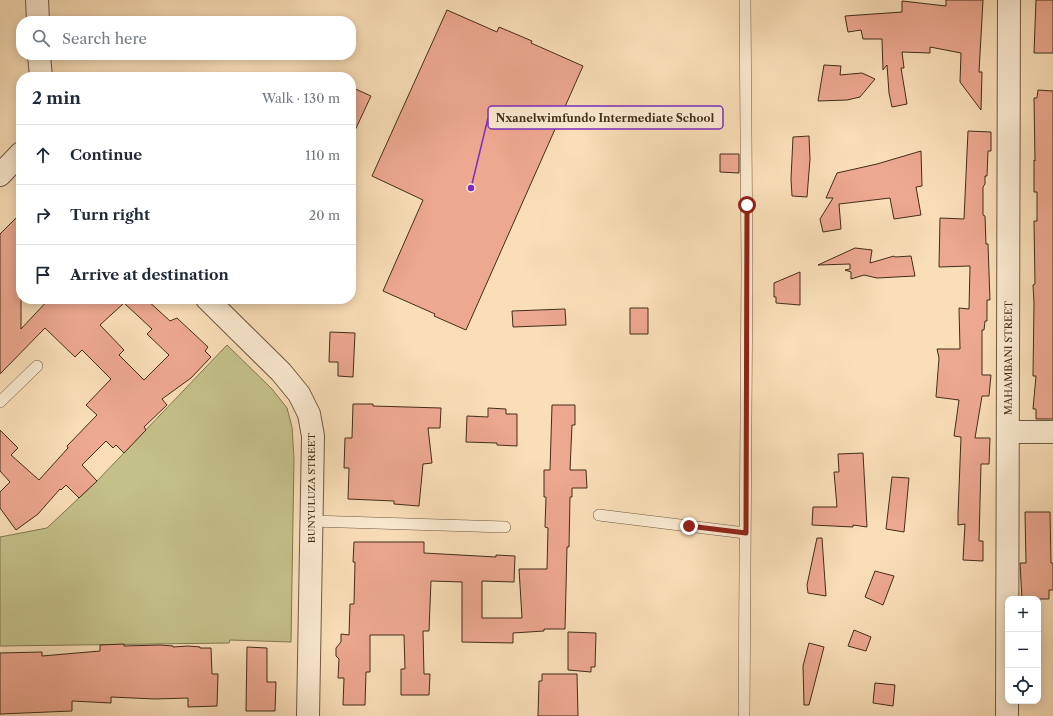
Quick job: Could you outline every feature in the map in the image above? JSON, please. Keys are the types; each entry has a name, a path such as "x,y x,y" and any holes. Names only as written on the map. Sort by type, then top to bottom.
{"street":[{"path":"36,0 38,16"},
{"name":"MAHAMBANI STREET","path":"1007,716 1009,432 1009,0"},
{"path":"39,60 40,72"},
{"path":"0,175 16,158"},
{"name":"BUNYULUZA STREET","path":"212,304 281,372 299,394 309,414 313,436 308,716"},
{"path":"1009,432 1053,432"}],"lane":[{"path":"744,716 747,268 745,0"},
{"path":"0,402 37,366"},
{"path":"599,515 746,533"},
{"path":"311,521 505,527"}],"shaded area":[{"path":"227,345 272,389 287,408 292,427 294,458 291,642 230,640 229,643 0,646 0,537 47,528 97,481"}],"building":[{"path":"946,0 983,0 979,72 982,72 981,110 960,82 961,53 930,47 930,53 902,52 904,68 901,68 907,104 892,107 889,93 887,65 883,70 882,39 863,39 861,30 848,32 845,16 902,12 902,1 946,6"},
{"path":"1036,0 1053,0 1053,53 1034,53"},
{"path":"447,10 497,32 499,27 583,66 466,330 434,316 435,314 383,291 423,200 372,176"},
{"path":"824,65 841,66 840,75 862,73 875,79 860,97 847,100 818,101"},
{"path":"356,89 371,96 356,128"},
{"path":"1038,90 1053,91 1053,419 1036,419 1036,409 1033,409 1036,376 1033,376 1033,285 1035,284 1034,221 1037,221 1037,192 1034,192 1034,98 1037,98"},
{"path":"968,131 991,132 991,151 988,151 987,176 985,176 985,184 983,187 983,215 985,216 986,244 988,244 990,300 987,300 987,321 985,321 984,330 982,330 982,375 991,375 989,396 982,396 975,438 990,438 989,464 981,464 979,541 983,541 983,561 963,560 965,524 958,525 961,437 954,436 959,400 936,397 939,358 937,349 960,349 959,308 969,309 970,266 939,267 940,218 964,219"},
{"path":"809,136 810,159 807,197 792,196 791,179 793,137"},
{"path":"921,151 922,186 916,187 921,215 894,219 890,198 839,204 841,229 823,232 820,219 833,198 826,198 837,173 877,164"},
{"path":"720,154 739,154 739,173 720,172"},
{"path":"16,218 16,304 21,304 21,329 44,304 123,304 100,325 124,350 119,355 144,380 169,355 147,334 152,329 125,304 151,304 170,321 177,318 208,347 205,351 211,357 191,378 162,399 167,405 144,427 146,430 124,453 116,445 113,448 106,441 82,465 97,481 79,498 66,485 61,490 60,489 38,514 16,530 0,508 0,492 10,482 0,471 0,430 18,448 11,455 39,480 68,448 67,446 97,415 86,405 111,379 82,350 75,357 45,328 0,374 0,234"},
{"path":"855,248 872,250 870,263 894,256 911,256 915,276 877,278 864,275 851,279 851,272 845,270 850,269 850,264 818,265"},
{"path":"800,272 800,305 776,303 776,297 774,297 774,283"},
{"path":"630,308 648,308 648,334 630,334"},
{"path":"565,309 566,325 513,327 512,311"},
{"path":"330,332 355,333 353,377 338,376 338,362 329,362"},
{"path":"353,404 441,408 440,428 428,428 432,463 423,464 419,506 394,504 394,501 348,499 349,468 344,468 345,438 352,438"},
{"path":"552,405 575,405 575,425 572,425 570,470 586,470 587,488 572,488 572,497 570,497 565,629 544,629 544,631 513,633 513,643 462,642 462,582 431,581 429,631 423,631 424,674 430,674 429,695 401,695 401,669 405,669 404,635 370,635 370,672 366,672 365,705 343,705 344,678 338,678 339,659 336,656 336,648 341,642 341,634 349,635 350,604 354,604 354,542 424,542 424,553 496,557 496,555 515,556 514,582 482,581 482,618 522,618 519,569 547,569 548,528 545,527 546,497 544,497 544,470 550,470"},
{"path":"488,408 506,409 506,414 517,414 517,446 497,445 497,443 466,442 467,416 488,417"},
{"path":"863,453 867,527 853,525 853,527 812,525 813,507 837,507 834,472 839,472 838,454"},
{"path":"892,477 909,478 904,532 886,529"},
{"path":"1025,512 1050,512 1053,590 1049,590 1049,599 1041,599 1041,596 1022,596 1020,563 1026,563"},
{"path":"817,538 822,538 826,596 808,593 807,585"},
{"path":"875,571 894,576 883,605 865,597"},
{"path":"854,630 871,637 866,651 848,646"},
{"path":"568,632 596,633 595,667 591,667 591,672 568,670"},
{"path":"809,643 824,647 809,705 804,705 803,666"},
{"path":"124,644 124,646 160,645 173,647 188,646 211,648 212,674 218,674 217,706 188,707 188,698 155,699 111,697 111,703 72,701 72,711 0,714 0,653 42,652 42,656 100,651 100,645"},
{"path":"247,647 267,648 267,682 276,682 275,711 246,711"},
{"path":"542,674 577,674 578,716 538,716 539,681 542,681"},
{"path":"875,683 895,685 893,706 873,703"}],"place":[{"name":"Nxanelwimfundo Intermediate School","path":"471,188"}],"route":[{"path":"689,526 746,533 747,205"}]}
